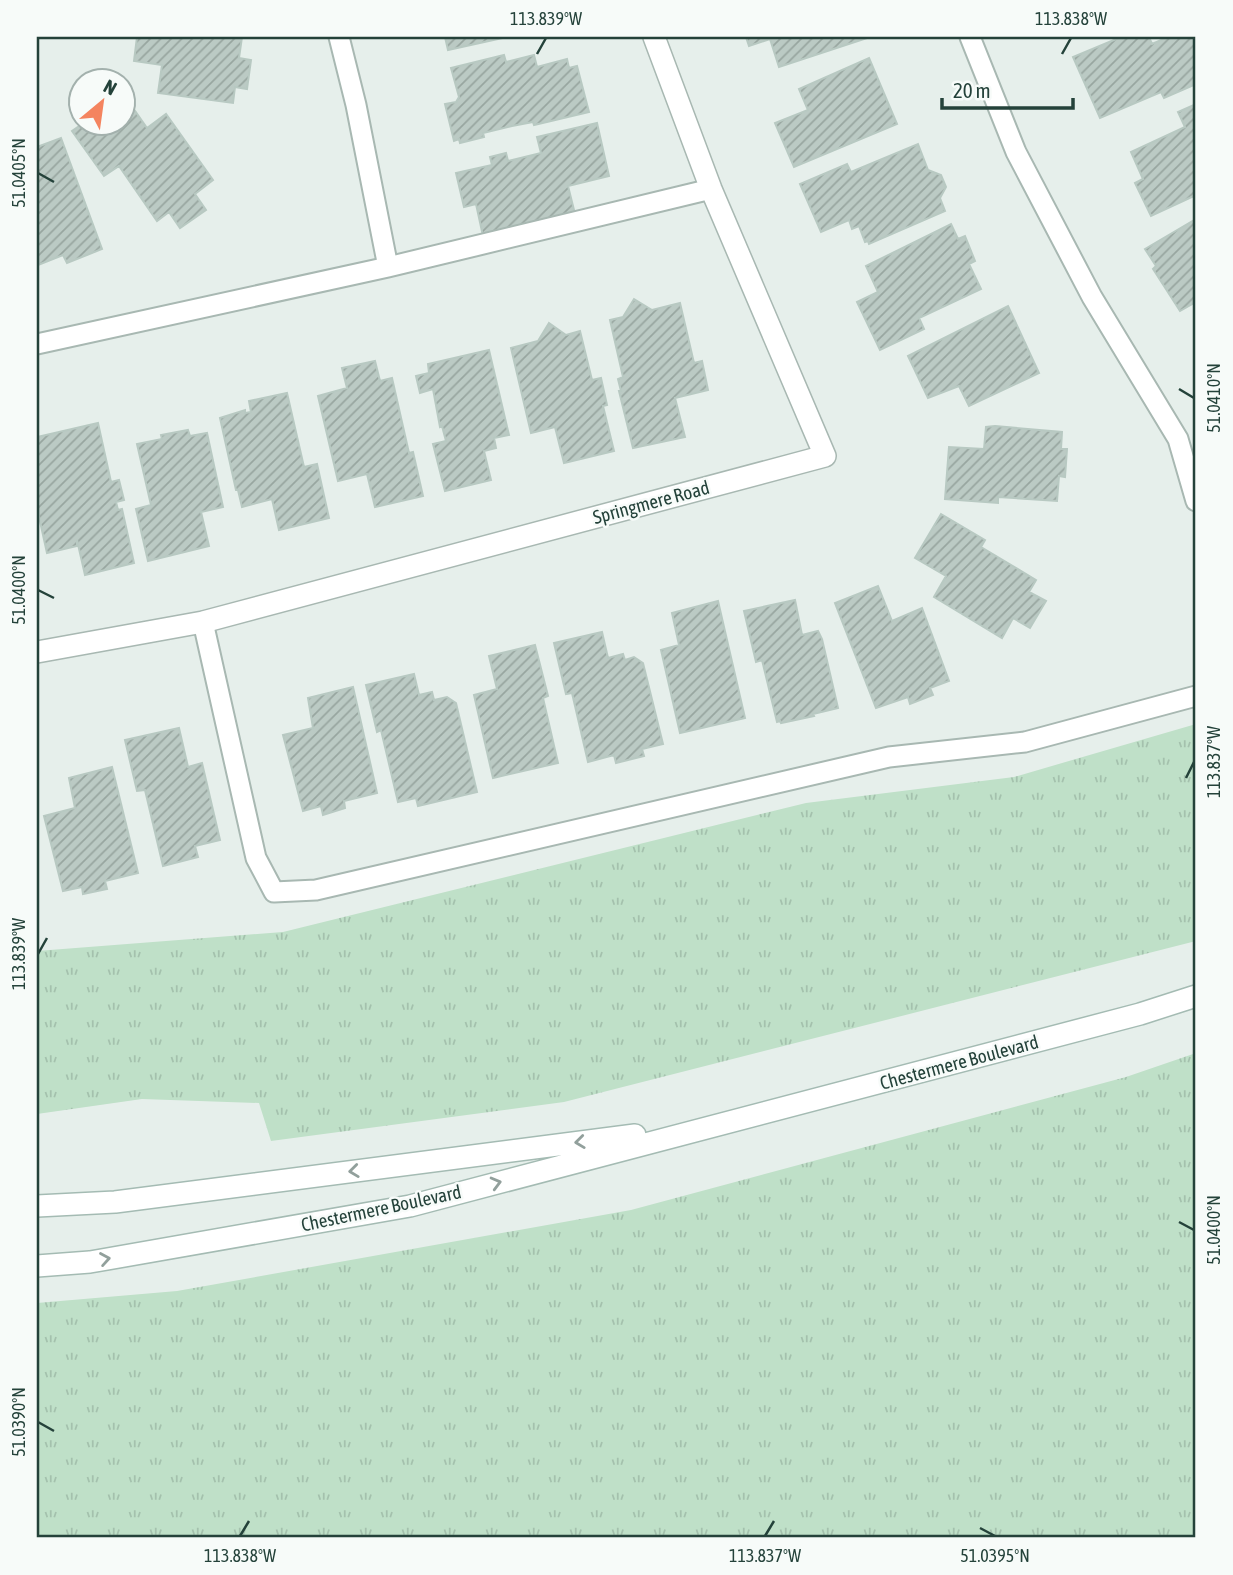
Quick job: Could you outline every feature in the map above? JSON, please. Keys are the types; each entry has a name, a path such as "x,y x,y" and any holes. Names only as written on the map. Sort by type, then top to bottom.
{"main road":[{"name":"Springmere Road","path":"37,652 203,622 825,456 711,189 654,37"},
{"name":"Chestermere Boulevard","path":"37,1266 90,1262 410,1206 1140,1014 1196,996"},
{"name":"Chestermere Boulevard","path":"37,1206 115,1202 721,1124"}],"lane":[{"path":"339,37 356,105 388,267"},
{"path":"971,37 1016,152 1092,297 1178,439 1196,501"},
{"path":"37,344 388,267 711,189"},
{"path":"203,622 256,858 274,892 316,890 889,757 1025,742 1196,696"}],"green space":[{"path":"1196,724 1196,941 564,1102 271,1141 259,1103 142,1099 37,1114 37,951 283,932 806,803 1014,777"},
{"path":"1196,1053 1196,1538 37,1538 37,1303 177,1291 631,1210 1126,1077"}],"building":[{"path":"137,37 242,37 239,58 251,60 247,89 235,87 233,103 158,93 162,65 134,61"},
{"path":"445,37 507,37 448,50"},
{"path":"746,37 870,37 779,67 770,39 749,46"},
{"path":"1121,37 1149,37 1152,44 1168,37 1196,37 1196,84 1164,98 1161,92 1100,118 1073,57"},
{"path":"504,55 506,62 534,55 537,67 567,59 569,68 577,66 589,112 534,125 533,122 512,126 483,133 484,137 460,143 459,139 454,141 445,104 456,102 459,97 451,68"},
{"path":"869,58 897,124 794,167 775,123 808,110 799,89"},
{"path":"1196,104 1196,195 1151,216 1135,183 1143,179 1131,152 1185,127 1178,112"},
{"path":"136,112 147,128 166,114 213,180 195,194 206,210 180,228 169,212 157,221 119,166 104,176 76,136 136,136"},
{"path":"597,123 609,176 568,186 575,214 483,236 476,204 464,207 456,173 492,165 490,157 506,153 508,161 541,153 537,137"},
{"path":"61,138 102,249 67,263 63,255 38,265 37,147"},
{"path":"918,144 928,170 941,175 946,187 940,198 945,211 869,244 868,241 865,242 859,226 852,229 849,220 821,232 800,184 847,164 851,172"},
{"path":"1196,219 1196,302 1180,311 1153,269 1156,266 1145,249"},
{"path":"951,224 958,239 965,236 975,261 969,264 981,289 919,318 924,329 880,350 857,302 878,292 866,266"},
{"path":"634,299 652,310 680,303 694,363 702,361 708,390 675,398 685,437 633,448 619,391 618,379 623,377 610,320 623,317"},
{"path":"1008,306 1039,373 969,406 959,386 928,398 908,356"},
{"path":"549,323 566,335 580,331 592,380 601,378 607,405 603,406 614,451 564,463 555,427 531,433 511,348 538,341"},
{"path":"489,350 509,435 494,438 496,448 484,451 491,480 445,491 433,444 446,441 442,426 440,427 433,389 420,393 416,376 429,373 428,364"},
{"path":"375,361 380,381 392,378 409,453 413,452 423,496 375,507 367,474 338,481 318,396 347,388 342,368"},
{"path":"287,393 304,467 317,464 329,518 279,530 272,499 242,507 220,418 245,410 245,413 251,412 249,401"},
{"path":"98,423 111,482 119,480 124,500 116,502 118,510 122,509 134,563 85,575 77,540 77,546 47,553 37,508 37,437"},
{"path":"986,427 1062,432 1061,449 1067,449 1065,477 1059,476 1057,501 998,497 998,503 945,499 949,447 984,449"},
{"path":"188,430 190,436 207,433 223,507 201,512 209,546 148,561 136,509 151,505 137,444 162,439 161,435"},
{"path":"941,514 985,540 981,547 1036,580 1029,592 1046,601 1030,628 1013,618 1002,638 934,597 946,576 915,558"},
{"path":"878,586 892,621 922,608 949,681 930,688 933,695 910,704 908,697 876,708 835,603"},
{"path":"795,600 802,635 818,631 822,639 838,708 781,723 777,722 762,660 756,662 744,611"},
{"path":"718,601 745,718 680,733 661,650 679,645 672,613"},
{"path":"602,632 608,658 623,654 625,660 634,657 643,663 663,744 642,749 644,756 616,763 614,755 588,762 572,693 566,694 554,643"},
{"path":"535,645 548,696 543,698 558,763 493,778 474,695 497,689 489,656"},
{"path":"414,674 419,695 432,692 434,700 447,697 456,703 477,792 418,806 416,798 398,802 381,730 377,732 366,685"},
{"path":"353,687 377,793 344,801 345,808 323,815 321,806 303,811 283,735 313,728 308,698"},
{"path":"179,728 188,767 202,763 220,840 195,846 198,857 163,866 145,790 137,791 125,740"},
{"path":"112,767 138,873 105,881 107,889 83,894 82,887 63,891 44,816 75,808 69,778"}]}
